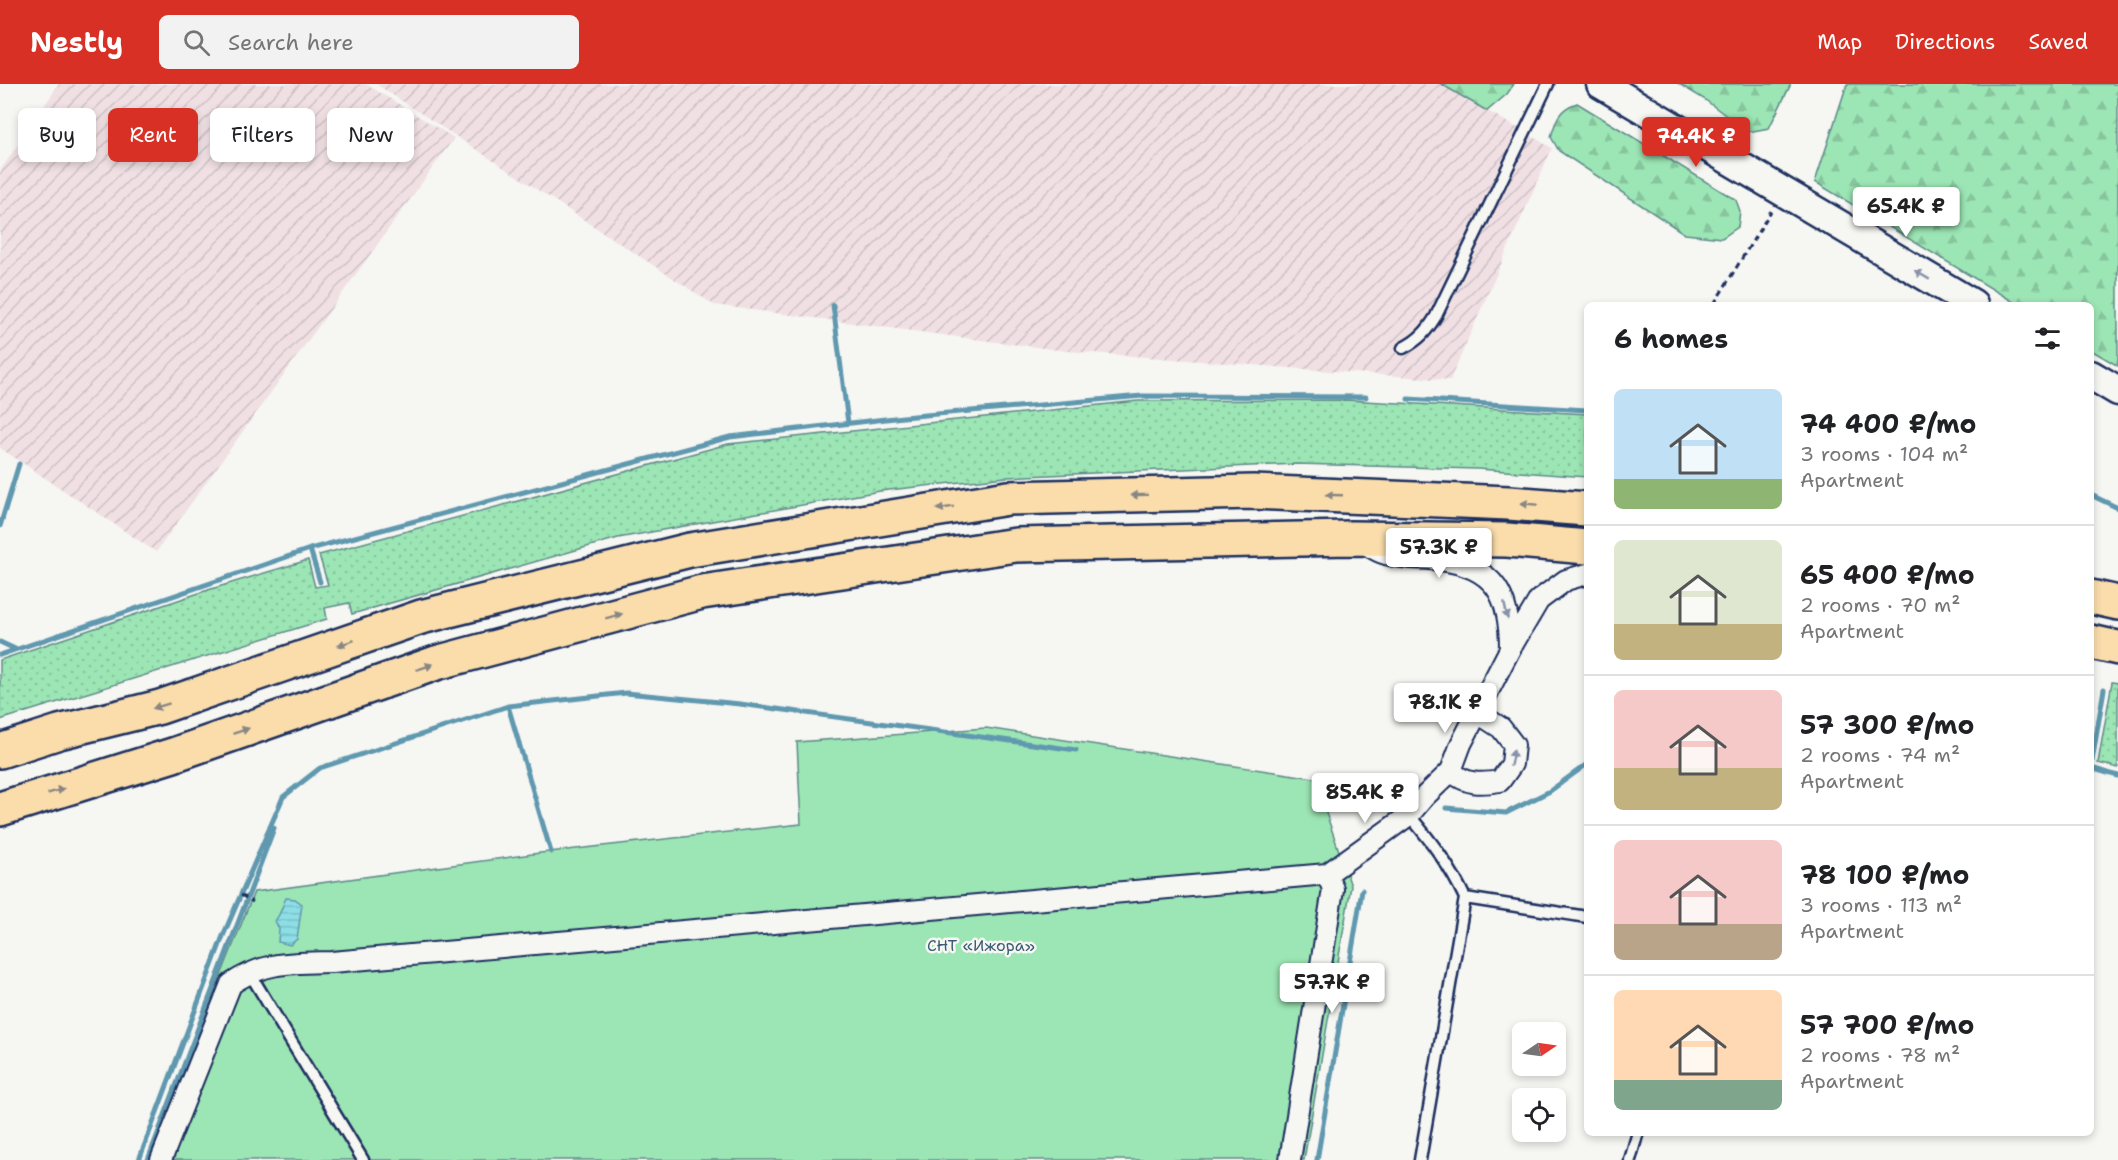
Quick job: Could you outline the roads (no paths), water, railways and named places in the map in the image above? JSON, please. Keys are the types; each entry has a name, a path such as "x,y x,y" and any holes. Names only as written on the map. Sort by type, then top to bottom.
{"highway":[{"path":"0,751 59,732 160,707 421,617 690,550 1008,498 1253,492 1509,502 1584,509"},
{"path":"0,809 173,755 436,663 702,592 1016,545 1351,538 1507,540 1584,547"},
{"path":"2094,598 2118,603"},
{"path":"2094,643 2118,648"}],"street":[{"path":"1601,84 1969,302"},
{"path":"2094,377 2118,391"},
{"path":"1351,538 1388,555 1442,560 1484,573 1496,585 1503,597 1507,611 1510,649"},
{"path":"161,1160 231,984 249,972 280,963 332,962 1327,874 1409,815 1451,771 1461,744 1510,649 1539,600 1566,580 1584,575"},
{"path":"1451,771 1459,779 1471,783 1485,783 1500,780 1512,764 1514,745 1508,734 1478,713"},
{"path":"1290,1160 1334,889 1327,874"}],"lane":[{"path":"1403,348 1416,342 1436,316 1548,84"},
{"path":"0,740 59,732"},
{"path":"1409,815 1438,850 1454,874 1465,898 1420,1160"},
{"path":"1465,898 1584,917"},
{"path":"249,972 363,1160"},
{"path":"1630,1160 1637,1136"}],"water":[{"path":"286,898 295,899 302,904 297,939 290,945 278,942 279,929 275,921"}],"waterway":[{"path":"833,305 848,423"},
{"path":"0,655 310,549 730,437 903,417 1142,396 1366,397"},
{"path":"1408,399 1584,410"},
{"path":"0,526 19,464"},
{"path":"2094,496 2118,508"},
{"path":"310,549 320,582"},
{"path":"0,642 15,649"},
{"path":"2094,749 2104,689"},
{"path":"551,852 508,706 626,693 740,704 1076,750"},
{"path":"139,1160 223,936 283,797 320,768 508,706"},
{"path":"1446,808 1506,813 1550,791 1584,766"},
{"path":"2094,769 2118,776"},
{"path":"148,1160 274,828"},
{"path":"1317,1160 1362,890"}],"park label":[{"name":"СНТ «Ижора»","path":"981,945"}]}
